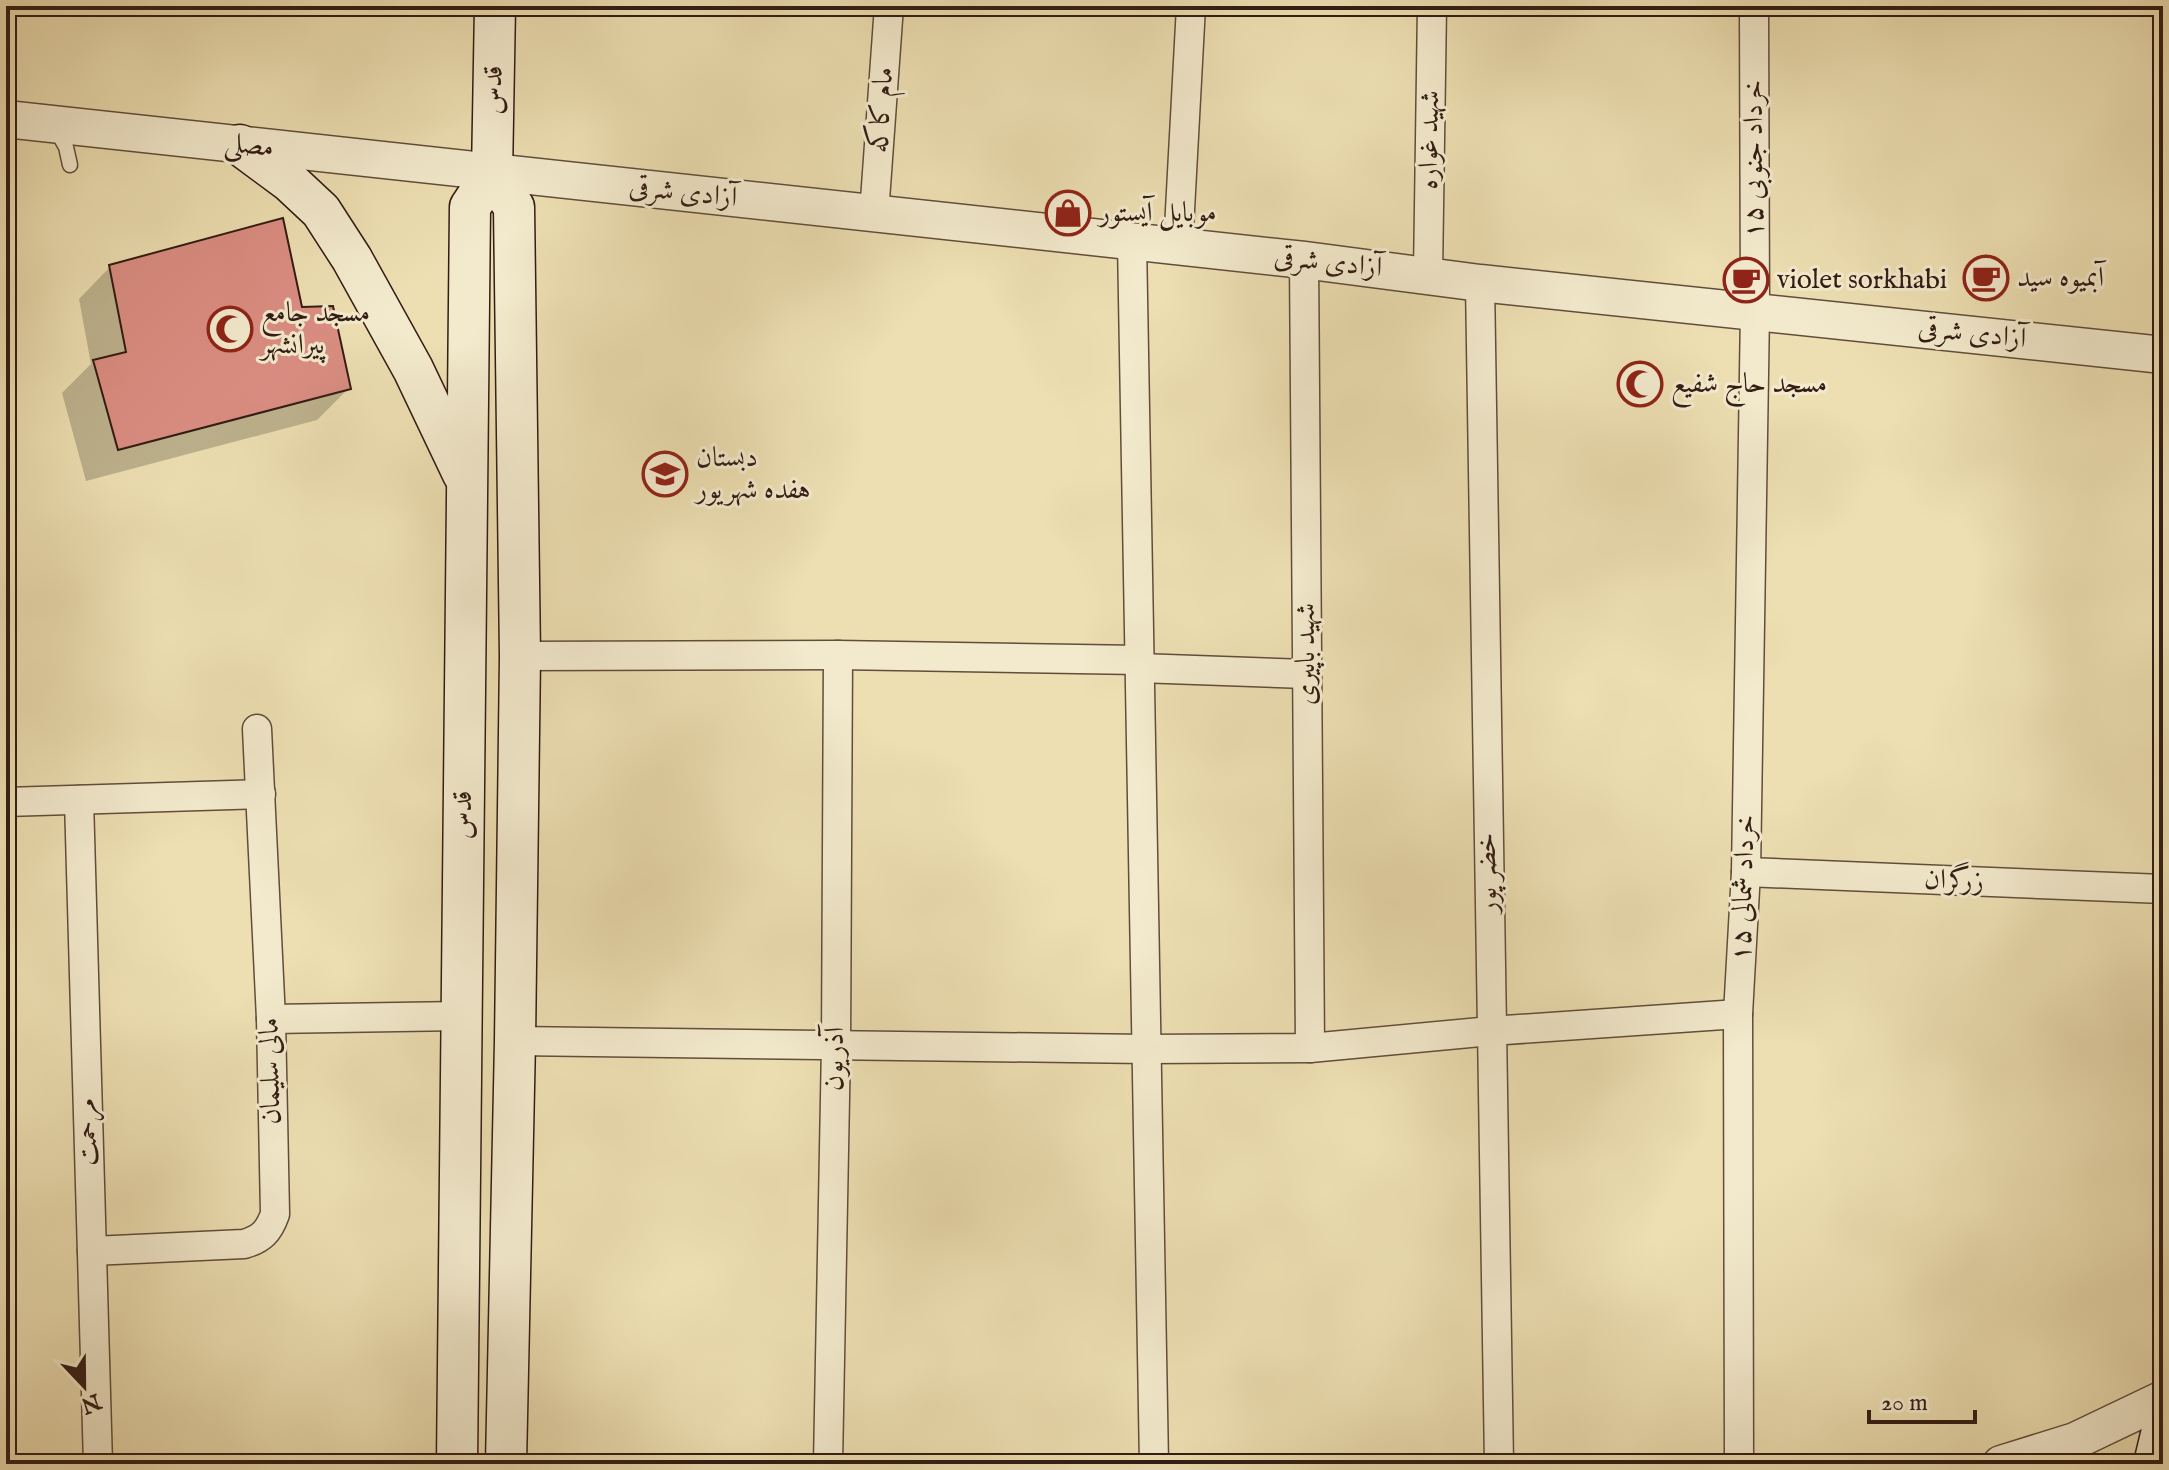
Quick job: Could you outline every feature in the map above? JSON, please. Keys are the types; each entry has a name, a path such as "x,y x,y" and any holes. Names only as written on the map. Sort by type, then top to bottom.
{"main road":[{"name":"قدس","path":"457,1464 470,207 492,174 495,6"},
{"path":"240,145 290,182 321,211 352,259 413,369 468,485"},
{"name":"قدس","path":"492,174 514,207 520,656 506,1464"},
{"path":"2154,1464 2163,1426"}],"street":[{"name":"مام کاکه","path":"874,214 889,6"},
{"path":"1178,247 1191,6"},
{"name":"شهید غواره","path":"1428,274 1432,6"},
{"name":"۱۵ خرداد جنوبی","path":"1754,6 1755,311"},
{"name":"مصلی","path":"6,119 492,174"},
{"name":"آزادی شرقی","path":"492,174 2163,355"},
{"path":"1132,242 1154,1464"},
{"name":"شهید باپیری","path":"1304,260 1310,1048"},
{"name":"خضر پور","path":"1480,283 1499,1464"},
{"name":"۱۵ خرداد شمالی","path":"1739,1464 1738,1014 1746,872 1755,311"},
{"path":"520,656 838,655 1139,664 1306,674"},
{"name":"آذریون","path":"828,1464 836,1045 838,655"},
{"name":"مالی سلیمان","path":"92,1251 244,1244 256,1240 270,1229 275,1214 271,1019 257,729"},
{"path":"6,802 261,794"},
{"name":"مرحمت","path":"79,800 98,1464"},
{"name":"زرگران","path":"1746,872 2163,889"},
{"path":"515,1041 1146,1049 1310,1048 1491,1031 1738,1014"},
{"path":"271,1019 461,1016"},
{"path":"2001,1464 2075,1441 2163,1399"}],"lane":[{"path":"53,124 66,147 70,165"}],"building":[{"name":"مسجد جامع پیرانشهر","path":"283,218 302,307 333,306 351,389 118,450 93,360 126,352 109,265"}],"place":[{"name":"موبایل آیستور","path":"1068,213"},
{"name":"آبمیوه سید","path":"1986,278"},
{"name":"violet sorkhabi","path":"1746,280"},
{"name":"مسجد جامع پیرانشهر","path":"230,329"},
{"name":"مسجد حاج شفیع","path":"1640,384"},
{"name":"دبستان هفده شهریور","path":"665,474"}]}
